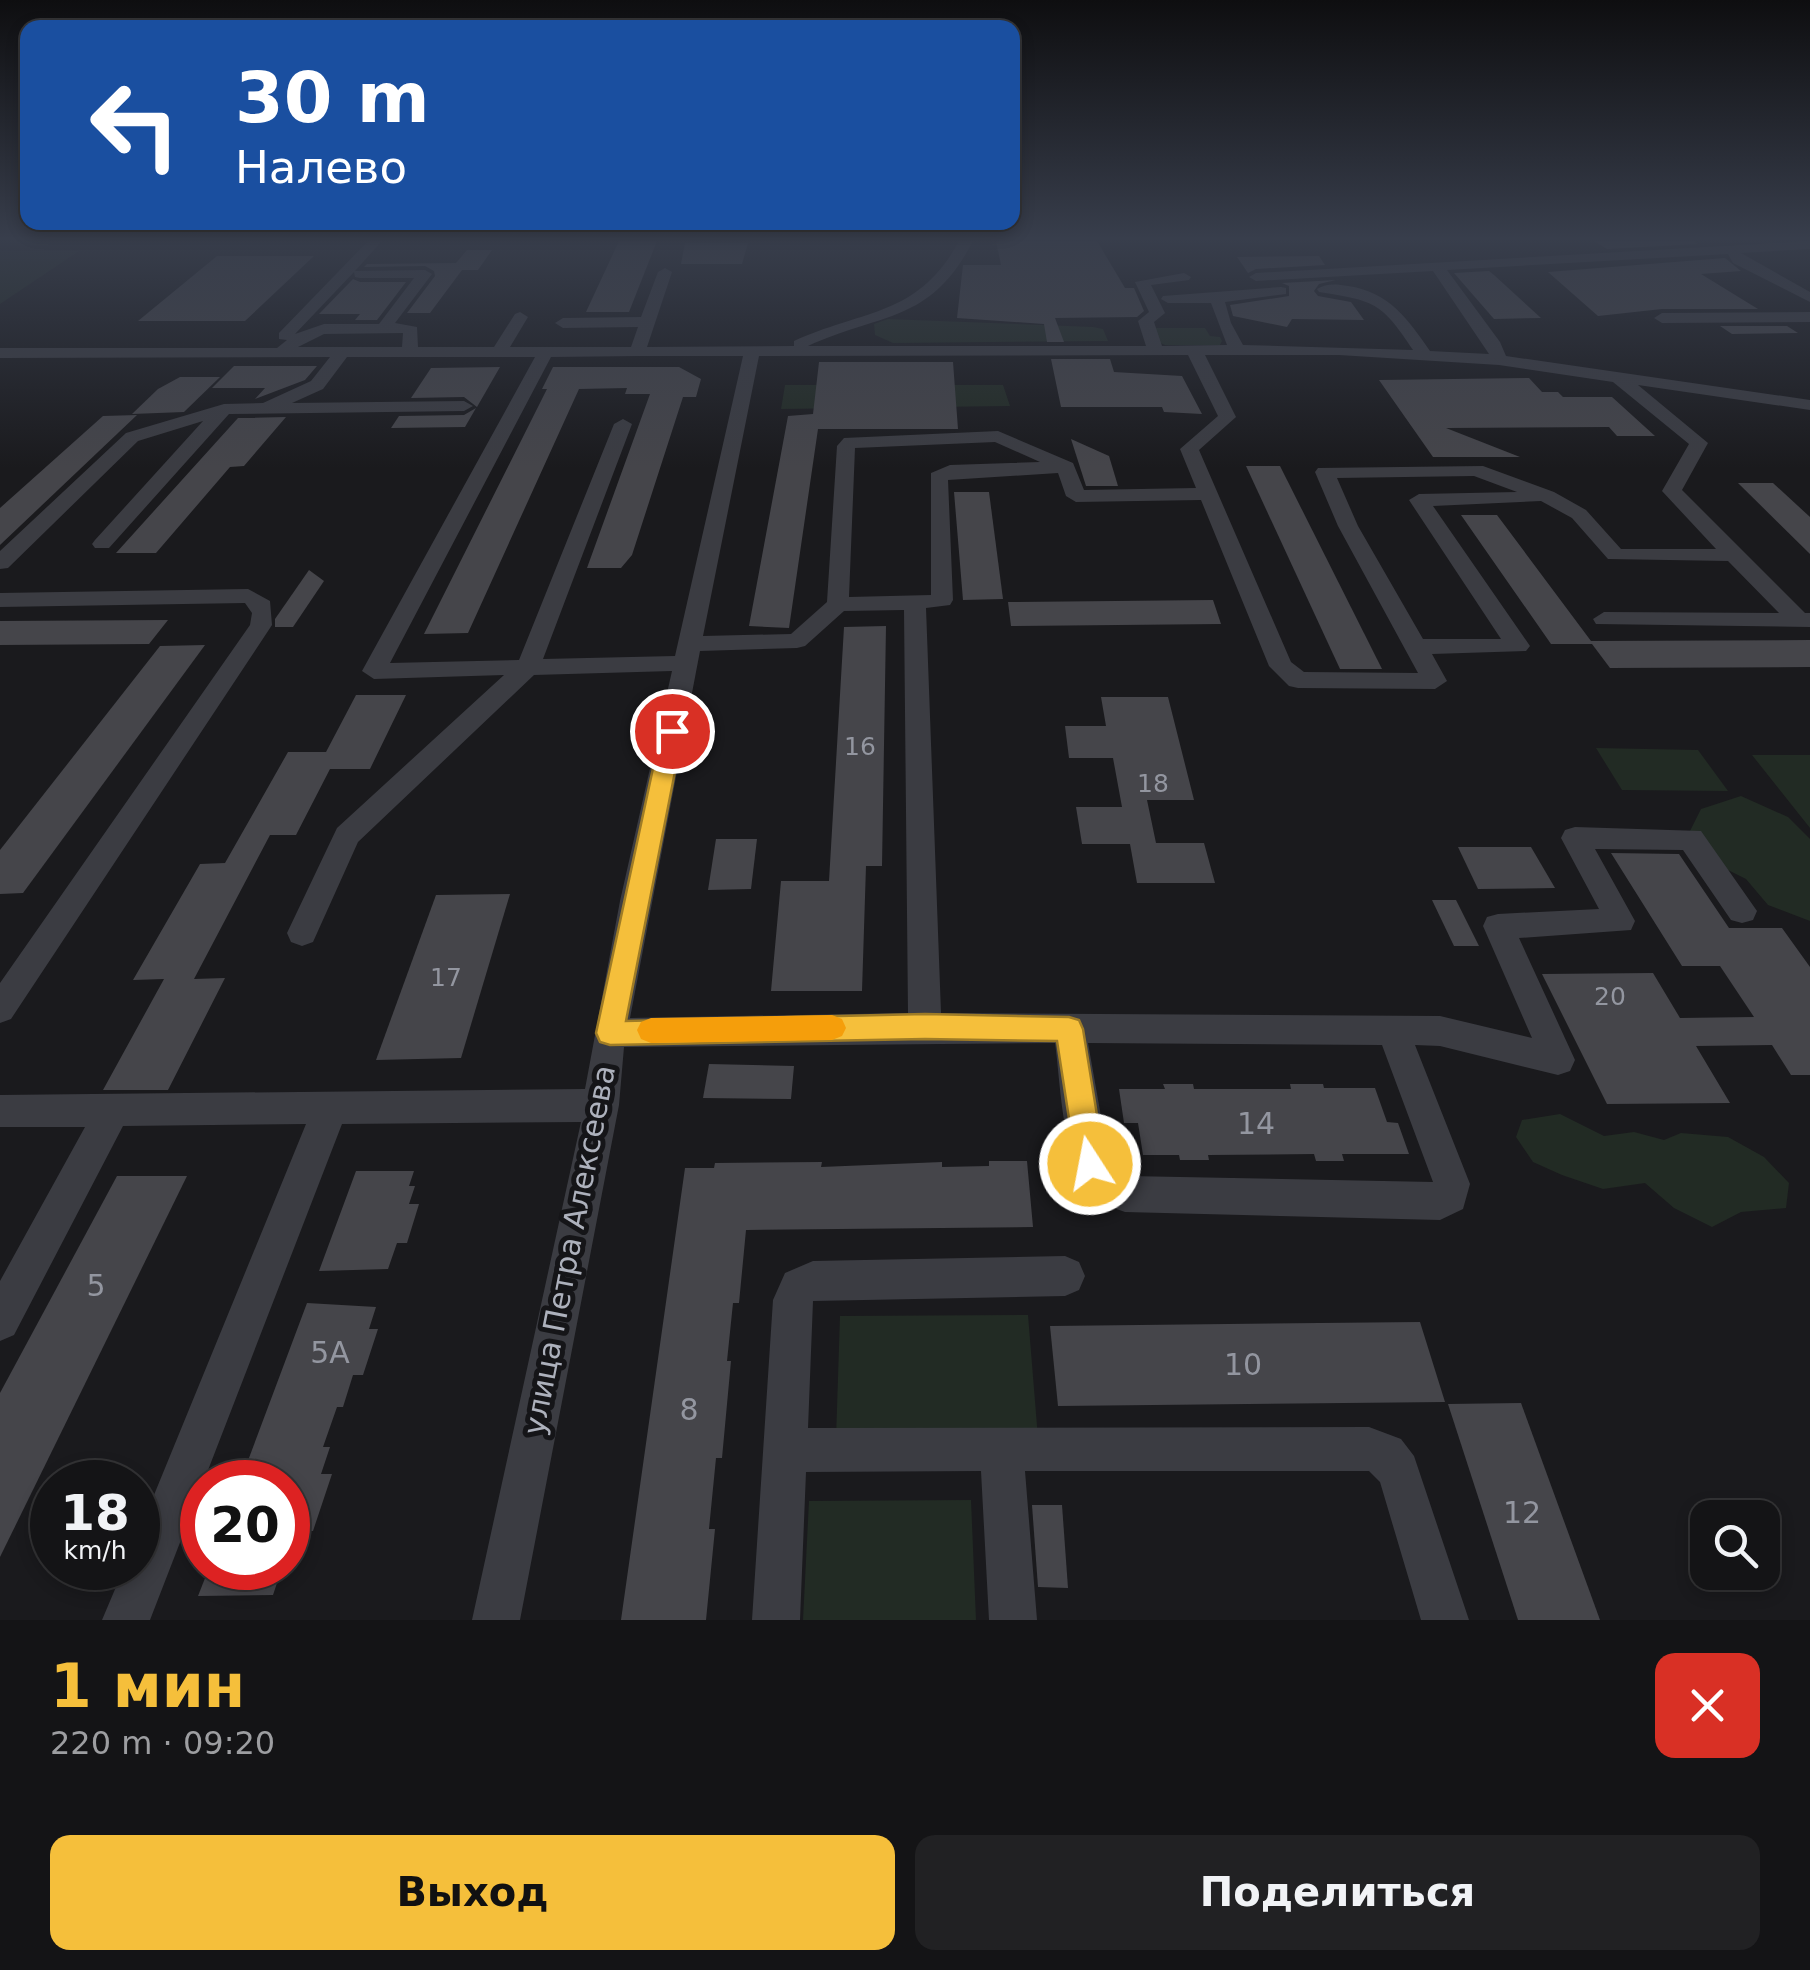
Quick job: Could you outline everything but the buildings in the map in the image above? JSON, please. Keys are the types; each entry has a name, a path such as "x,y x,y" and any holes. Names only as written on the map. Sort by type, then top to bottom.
{"street":[{"path":"272,354 307,317"},
{"path":"384,328 393,317"},
{"path":"637,352 650,317"},
{"path":"785,352 808,340 885,317"},
{"path":"1152,317 1146,321 1155,349"},
{"path":"1221,317 1237,349"},
{"path":"1395,317 1424,354"},
{"path":"1474,317 1500,360"},
{"path":"1662,318 1810,317"},
{"path":"498,353 520,318"},
{"path":"563,323 648,322"},
{"path":"272,354 309,332 384,328 412,330 410,353"},
{"path":"0,353 1237,349 1424,354 1612,374 1810,405"},
{"path":"1194,350 1227,416 1188,449 1286,674 1298,680 1435,680 1348,526 1325,472 1476,470 1547,496 1579,514 1615,555 1734,555"},
{"path":"266,408 317,385 342,352"},
{"name":"улица Петра Алексеева","path":"496,1620 602,1106 610,1033 752,352"},
{"path":"545,353 374,671 528,668 798,641 838,604 942,600 938,477 942,472 1066,467"},
{"path":"1748,376 1609,358 1612,374 1699,443 1672,491 1804,620"},
{"path":"0,563 132,437 224,409 464,406"},
{"path":"102,544 224,409"},
{"path":"302,934 347,836 528,668 624,424"},
{"path":"838,604 846,446 850,442 998,436 1066,467 1076,496 1209,494"},
{"path":"1415,646 1518,646 1419,500 1547,496"},
{"path":"0,600 248,596 259,601 263,612 261,625 0,1009"},
{"path":"915,602 925,1026"},
{"path":"1604,619 1804,620"},
{"path":"610,1033 925,1026 1440,1031 1558,1060 1498,926 1620,921 1575,838 1691,838 1742,911"},
{"path":"1069,1029 1090,1164 1108,1184 1125,1194 1440,1202 1450,1196 1452,1184 1394,1033"},
{"path":"0,1111 602,1106"},
{"path":"126,1620 331,1107"},
{"path":"0,1320 114,1110"},
{"path":"776,1620 793,1300 799,1288 813,1281 1065,1276"},
{"path":"786,1450 1369,1449 1386,1454 1399,1471 1444,1620"},
{"path":"1002,1451 1013,1620"}],"shaded area":[{"path":"888,319 1093,327 1103,329 1108,341 893,343 875,335 874,324"},
{"path":"1154,328 1205,328 1210,336 1222,341 1220,345 1165,345 1158,342"},
{"path":"785,385 1003,385 1010,406 781,409"},
{"path":"1596,748 1698,750 1728,791 1622,790"},
{"path":"1752,755 1810,755 1810,828"},
{"path":"1741,796 1788,817 1810,839 1810,921 1768,905 1746,879 1710,861 1690,831 1701,809"},
{"path":"1560,1114 1604,1136 1634,1132 1664,1140 1681,1133 1728,1137 1764,1157 1789,1183 1786,1208 1741,1212 1712,1227 1674,1208 1645,1183 1603,1189 1562,1175 1533,1162 1516,1137 1522,1120"},
{"path":"1028,1315 1038,1438 836,1439 840,1316"},
{"path":"971,1500 976,1620 803,1620 809,1501"}],"slow traffic":[{"path":"651,1030 832,1028"}],"route":[{"path":"672,731 610,1033 925,1026 1069,1029 1090,1164"}]}
